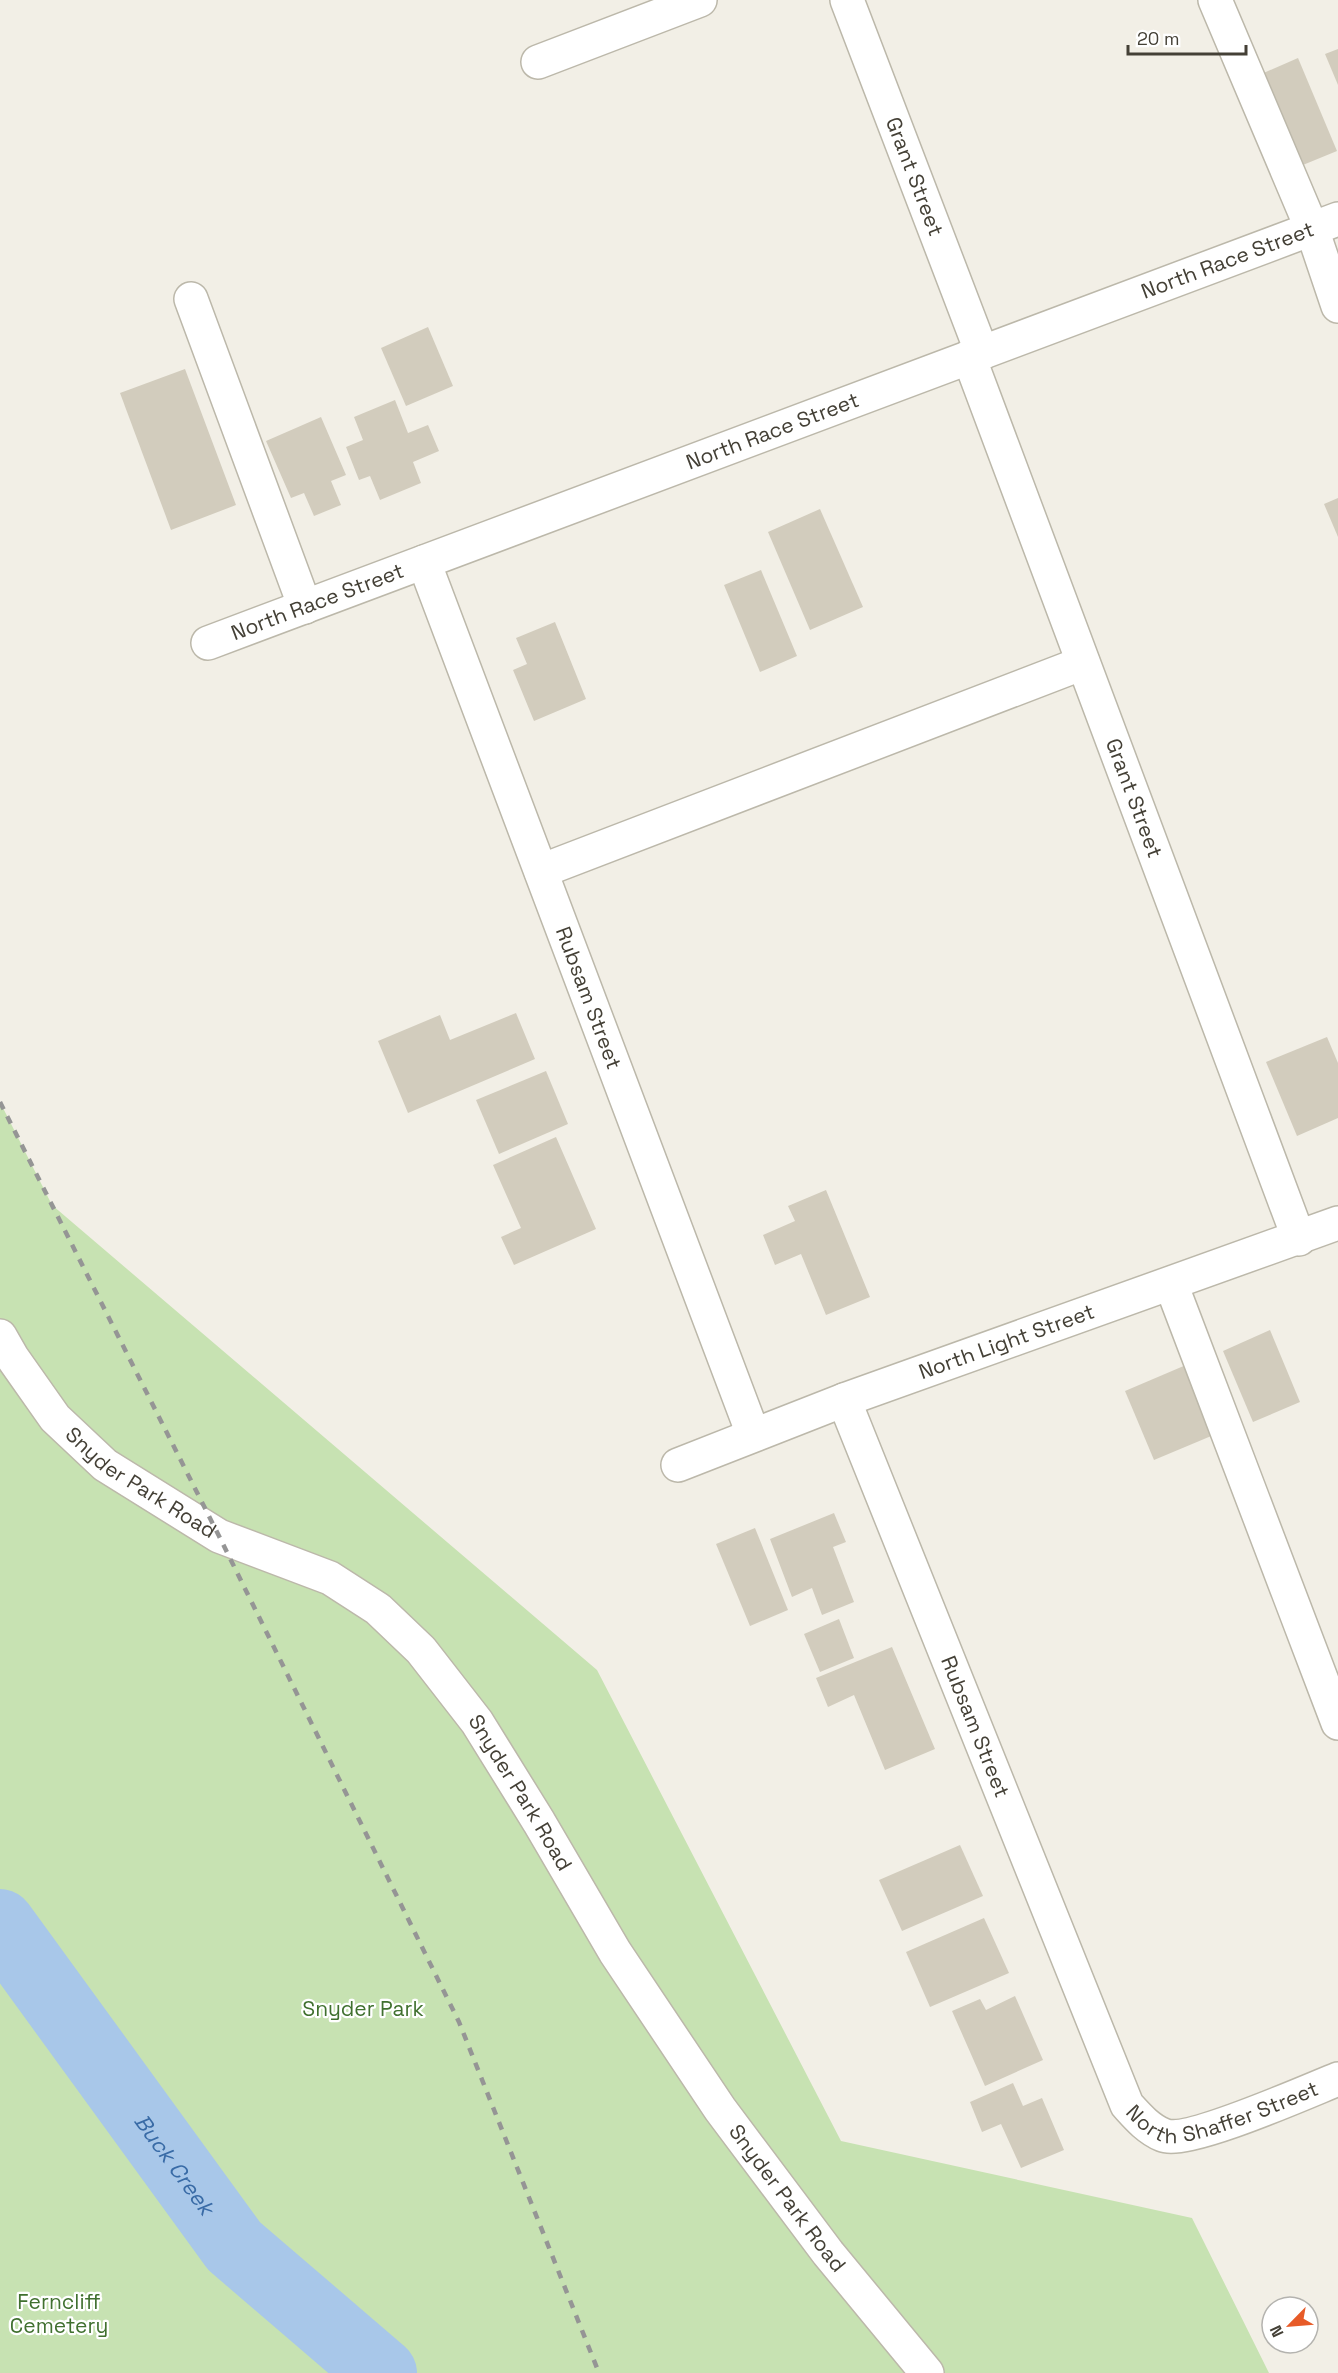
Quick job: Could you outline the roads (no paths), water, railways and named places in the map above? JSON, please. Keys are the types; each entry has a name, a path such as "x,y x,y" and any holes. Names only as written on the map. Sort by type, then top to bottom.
{"street":[{"path":"538,62 700,0"},
{"name":"Grant Street","path":"847,0 1083,663 1299,1239"},
{"path":"1215,0 1325,224 1338,306"},
{"name":"North Race Street","path":"208,643 1325,224"},
{"path":"191,298 305,607"},
{"name":"Rubsam Street","path":"424,562 753,1434"},
{"path":"541,871 1083,663"},
{"name":"North Light Street","path":"678,1466 753,1434 844,1400 1299,1239 1338,1223"},
{"path":"1171,1284 1338,1723"},
{"name":"Snyder Park Road","path":"0,1336 55,1418 105,1465 219,1536 330,1578 378,1609 421,1650 477,1722 615,1952 720,2109 828,2253 927,2373"},
{"name":"Rubsam Street","path":"844,1400 1107,2055"},
{"name":"North Shaffer Street","path":"1107,2055 1127,2105 1142,2121 1164,2136 1205,2131 1338,2079"}],"waterway":[{"name":"Buck Creek","path":"0,1924 234,2246 382,2373"}],"railway":[{"path":"0,1102 219,1536 459,2022 599,2373"}],"park label":[{"name":"Snyder Park","path":"363,2009"},
{"name":"Ferncliff Cemetery","path":"59,2314"}]}
